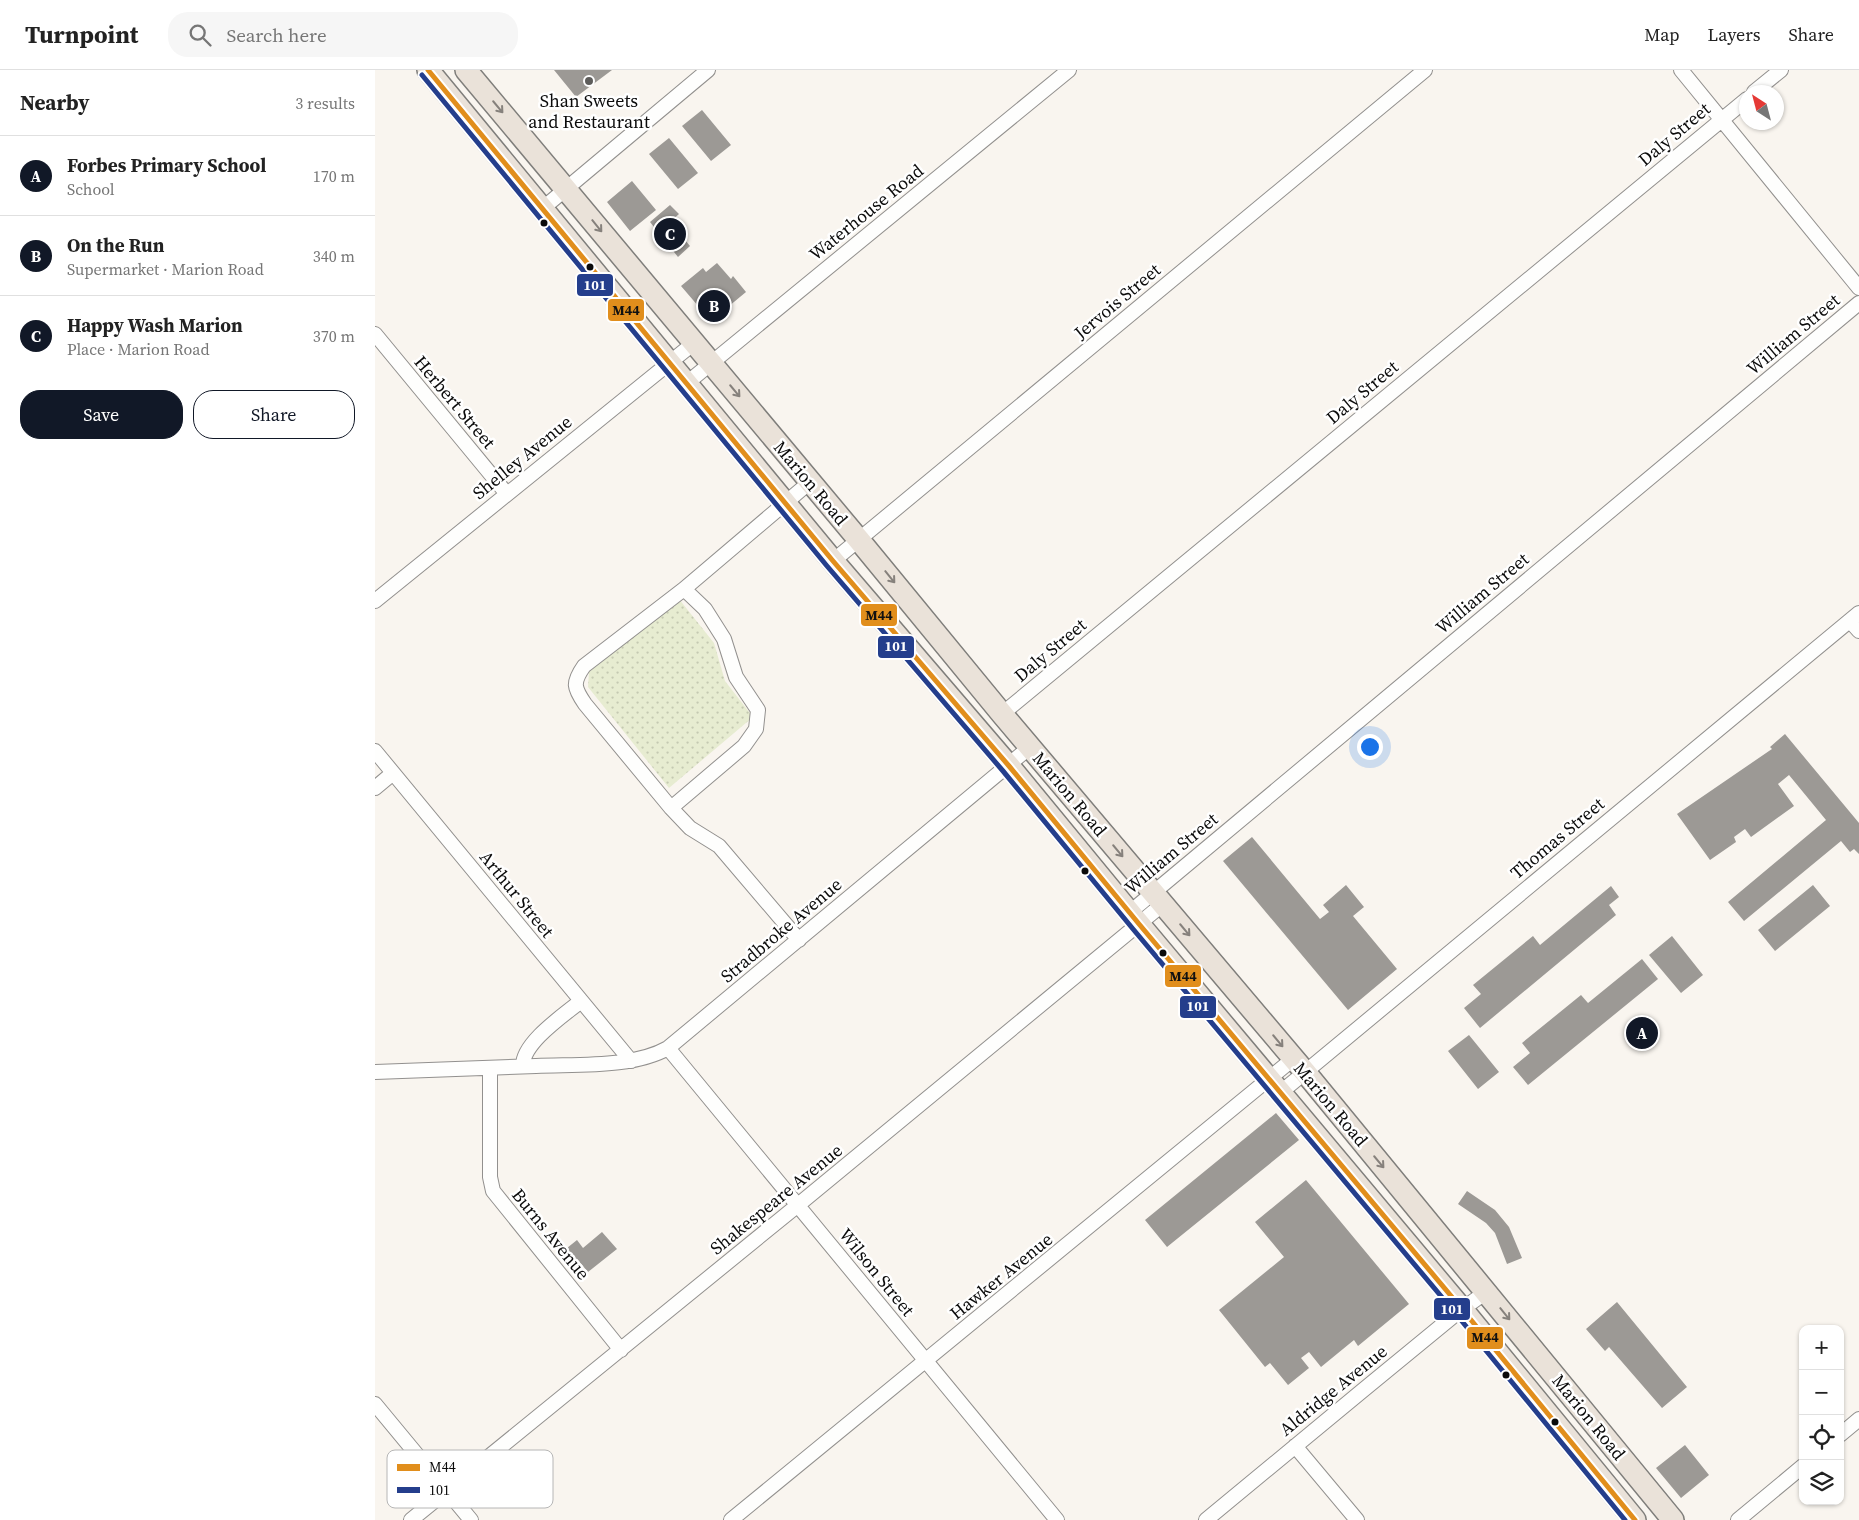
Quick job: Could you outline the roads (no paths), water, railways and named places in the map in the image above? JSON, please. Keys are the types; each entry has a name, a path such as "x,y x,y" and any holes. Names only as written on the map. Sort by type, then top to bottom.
{"main road":[{"name":"Marion Road","path":"428,70 833,561 1009,766 1134,919 1462,1309 1635,1520"},
{"name":"Marion Road","path":"466,70 1002,714 1299,1066 1673,1520"}],"street":[{"path":"542,209 708,70"},
{"name":"Waterhouse Road","path":"687,384 1069,70"},
{"name":"Jervois Street","path":"833,561 1425,70"},
{"path":"1681,70 1859,288"},
{"path":"1763,85 1781,70"},
{"name":"Daly Street","path":"1002,714 1739,105"},
{"name":"William Street","path":"1134,919 1859,303"},
{"name":"Herbert Street","path":"375,334 507,494"},
{"name":"Shelley Avenue","path":"375,601 694,343"},
{"path":"799,940 719,846 690,828 671,808 575,690 577,677 584,666 684,589 810,482"},
{"path":"671,808 744,746 756,729 758,710 736,677 724,638 705,609 684,589"},
{"name":"Thomas Street","path":"1275,1086 1856,622"},
{"name":"Stradbroke Avenue","path":"375,1072 631,1061 655,1055 668,1048 1030,747"},
{"name":"Arthur Street","path":"375,751 631,1061"},
{"path":"375,788 393,773"},
{"name":"Shakespeare Avenue","path":"498,1450 798,1205 1134,919"},
{"path":"523,1066 526,1052 535,1041 581,1001"},
{"name":"Wilson Street","path":"668,1048 1057,1520"},
{"name":"Burns Avenue","path":"490,1068 490,1177 493,1191 621,1350"},
{"name":"Hawker Avenue","path":"731,1520 926,1362 1275,1086"},
{"name":"Aldridge Avenue","path":"1206,1520 1462,1309 1486,1292"},
{"path":"375,1404 413,1450"},
{"path":"1844,1432 1859,1419"},
{"path":"1295,1446 1357,1520"},
{"path":"1738,1520 1799,1469"},
{"name":"Shakespeare Avenue","path":"411,1520 426,1508"},
{"path":"461,1508 471,1520"}],"place":[{"name":"Shan Sweets and Restaurant","path":"589,81"},
{"name":"Happy Wash Marion","path":"670,234"},
{"name":"On the Run","path":"714,306"},
{"name":"Forbes Primary School","path":"1642,1033"}]}
